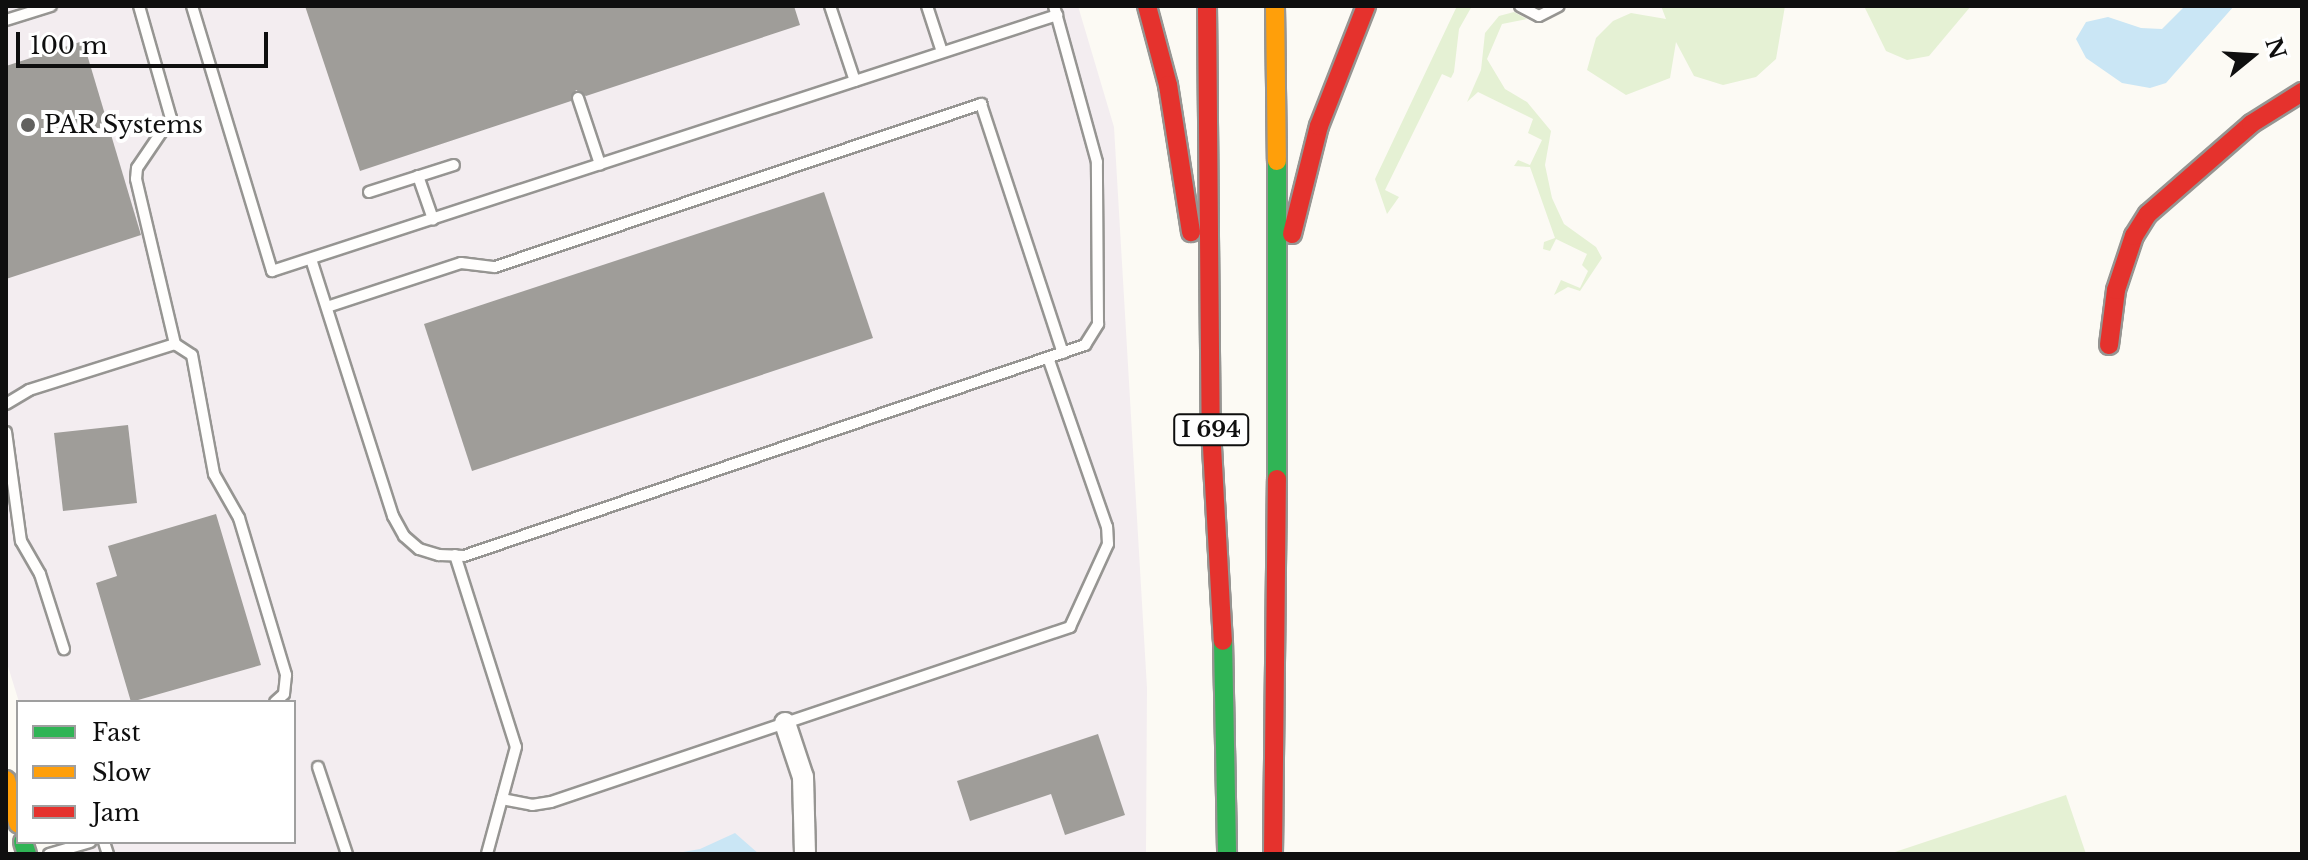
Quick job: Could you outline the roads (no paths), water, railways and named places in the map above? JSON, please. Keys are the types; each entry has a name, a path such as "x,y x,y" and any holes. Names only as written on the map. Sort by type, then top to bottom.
{"main road":[{"path":"1147,6 1175,131 1211,400"},
{"name":"I 694","path":"1207,6 1211,400 1226,686 1227,854"},
{"name":"I 694","path":"1273,854 1279,354 1275,6"},
{"path":"1279,354 1302,186 1333,82 1366,6"},
{"path":"2109,345 2116,290 2134,236 2148,214 2251,124 2302,92"},
{"path":"6,780 15,798"}],"street":[{"path":"785,723 804,788 805,854"}],"lane":[{"path":"6,20 51,6"},
{"path":"139,6 171,118 137,168 136,179 175,344 192,355 214,474 239,518 286,675 284,694 277,700"},
{"path":"192,6 272,271 855,81 1056,10 1097,162 1098,324 1085,345 455,555 419,549 393,516 311,259"},
{"path":"830,6 855,81"},
{"path":"927,6 942,52"},
{"path":"1520,6 1539,16 1559,6"},
{"path":"578,98 600,164"},
{"path":"327,307 461,263 495,267 981,104 1063,353"},
{"path":"369,192 454,165"},
{"path":"418,176 433,219"},
{"path":"6,404 29,390 175,344"},
{"path":"502,799 532,805 551,802 1070,627 1108,544 1107,527 1048,358"},
{"path":"6,432 21,541 40,574 64,649"},
{"path":"455,555 516,747 487,854"},
{"path":"318,767 347,854"},
{"path":"49,854 83,844"}],"water":[{"path":"2185,6 2234,6 2166,83 2150,88 2122,83 2086,58 2076,39 2086,22 2108,17 2141,28 2162,29"},
{"path":"735,833 759,854 672,854 700,849"}],"place":[{"name":"PAR Systems","path":"28,125"}]}
